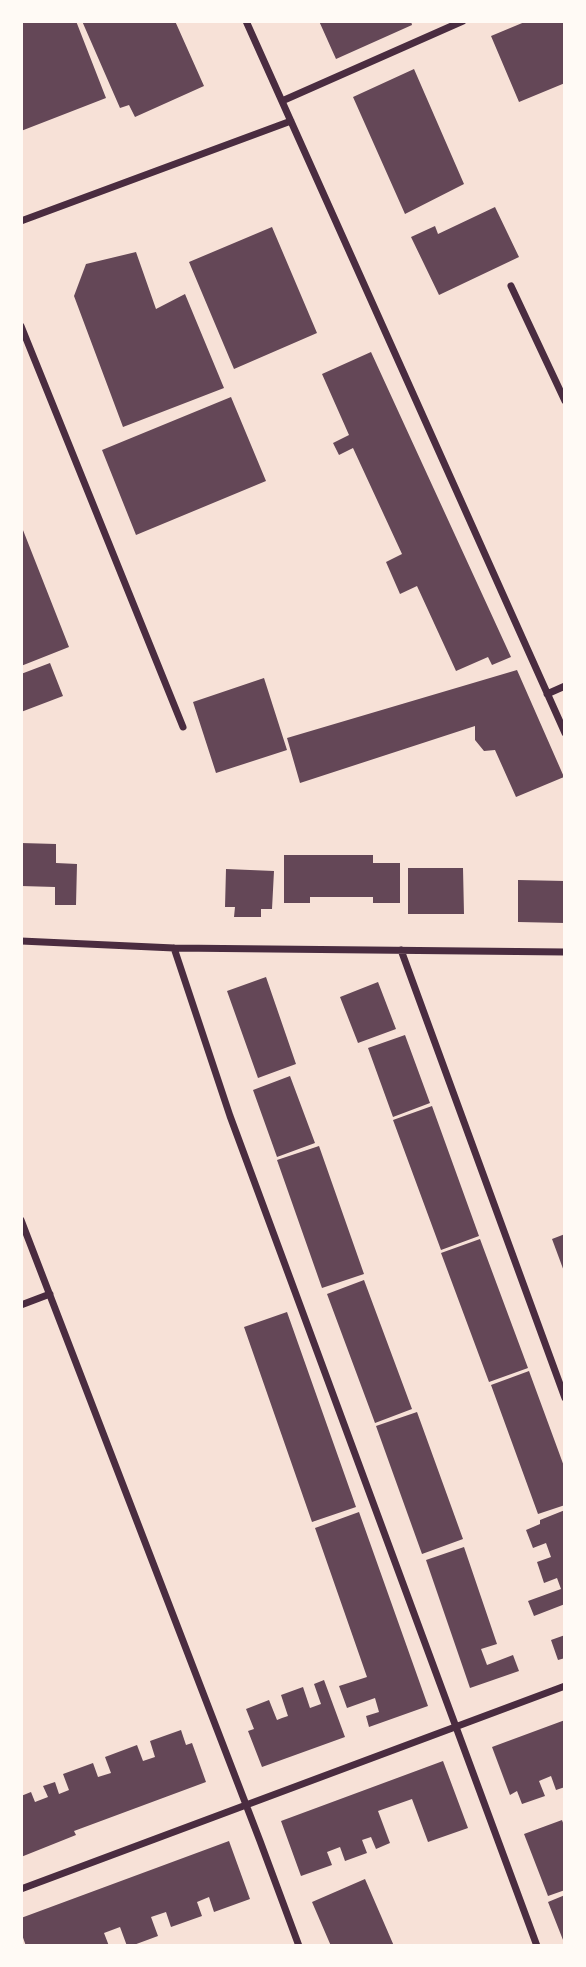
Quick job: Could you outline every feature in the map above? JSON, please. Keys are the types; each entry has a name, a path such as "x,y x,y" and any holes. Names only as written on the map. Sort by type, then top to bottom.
{"street":[{"path":"246,21 565,733"},
{"path":"282,101 464,21"},
{"path":"21,221 290,121"},
{"path":"511,286 565,401"},
{"path":"21,326 183,727"},
{"path":"547,694 565,686"},
{"path":"21,941 174,948 565,953"},
{"path":"174,948 230,1116 537,1946"},
{"path":"401,950 565,1398"},
{"path":"21,1220 299,1946"},
{"path":"21,1304 50,1294"},
{"path":"21,1889 565,1686"}],"building":[{"path":"21,21 76,21 106,98 21,131"},
{"path":"82,21 175,21 204,86 135,117 129,105 120,108"},
{"path":"319,21 411,21 412,25 336,59"},
{"path":"527,21 565,21 565,83 519,102 491,36"},
{"path":"414,69 464,184 405,214 353,97"},
{"path":"495,207 519,257 439,295 411,237 435,226 438,234"},
{"path":"272,227 317,333 234,369 189,262"},
{"path":"136,252 156,309 185,294 224,388 123,427 74,296 86,264"},
{"path":"371,352 511,657 492,665 488,657 456,671 417,586 400,594 386,562 402,554 353,448 339,455 333,443 349,435 322,374"},
{"path":"231,397 266,481 136,535 102,450"},
{"path":"21,525 69,647 21,666"},
{"path":"50,663 63,696 21,712 21,674"},
{"path":"517,670 564,777 516,797 495,750 484,751 475,740 475,726 300,783 287,738"},
{"path":"264,678 287,750 216,773 193,702"},
{"path":"21,843 56,844 56,863 77,864 76,905 55,905 55,887 21,886"},
{"path":"284,855 373,855 373,863 400,863 400,903 373,903 373,897 310,897 310,903 284,903"},
{"path":"408,868 463,868 464,914 408,914"},
{"path":"226,869 274,871 272,909 261,909 261,917 234,917 235,907 225,907"},
{"path":"518,880 565,881 565,923 518,922"},
{"path":"266,977 296,1064 258,1078 227,991"},
{"path":"378,982 396,1029 358,1043 340,997"},
{"path":"405,1035 430,1103 393,1117 368,1048"},
{"path":"290,1076 315,1143 277,1157 253,1090"},
{"path":"432,1106 479,1236 441,1250 393,1120"},
{"path":"319,1146 364,1274 322,1288 277,1160"},
{"path":"565,1234 565,1274 552,1239"},
{"path":"480,1239 528,1368 489,1382 441,1253"},
{"path":"364,1280 412,1409 375,1423 327,1294"},
{"path":"287,1312 356,1507 312,1522 244,1327"},
{"path":"529,1371 565,1469 565,1505 538,1514 491,1385"},
{"path":"417,1412 463,1539 422,1554 376,1426"},
{"path":"565,1510 565,1604 534,1616 528,1601 561,1589 557,1578 544,1583 537,1562 551,1557 546,1543 533,1548 526,1530 540,1524 540,1520"},
{"path":"359,1512 428,1706 369,1727 366,1716 379,1712 375,1698 347,1708 339,1686 367,1677 315,1528"},
{"path":"464,1547 497,1644 481,1649 487,1665 513,1655 519,1671 470,1688 426,1560"},
{"path":"565,1635 565,1658 558,1660 551,1640"},
{"path":"324,1680 345,1737 262,1767 248,1731 254,1729 246,1709 269,1700 277,1720 288,1716 281,1695 303,1687 310,1708 321,1704 314,1684"},
{"path":"565,1720 565,1787 556,1790 551,1776 539,1781 545,1796 522,1804 517,1791 510,1795 492,1747"},
{"path":"181,1730 186,1745 192,1743 206,1782 74,1831 76,1835 21,1857 21,1796 31,1792 35,1802 48,1797 43,1786 55,1782 59,1794 69,1790 63,1774 93,1763 98,1777 111,1773 105,1757 137,1745 143,1761 155,1757 150,1741"},
{"path":"443,1761 468,1828 428,1842 412,1799 378,1811 390,1843 376,1849 371,1837 362,1840 367,1853 345,1861 340,1847 327,1852 332,1865 301,1876 281,1821"},
{"path":"562,1820 565,1828 565,1890 548,1896 524,1834"},
{"path":"229,1841 250,1899 214,1912 209,1897 197,1902 202,1916 171,1927 166,1912 151,1917 158,1936 131,1946 127,1946 120,1927 104,1933 109,1946 26,1946 21,1932 21,1918"},
{"path":"365,1879 394,1946 331,1946 312,1902"},
{"path":"565,1895 565,1945 548,1902"}]}
